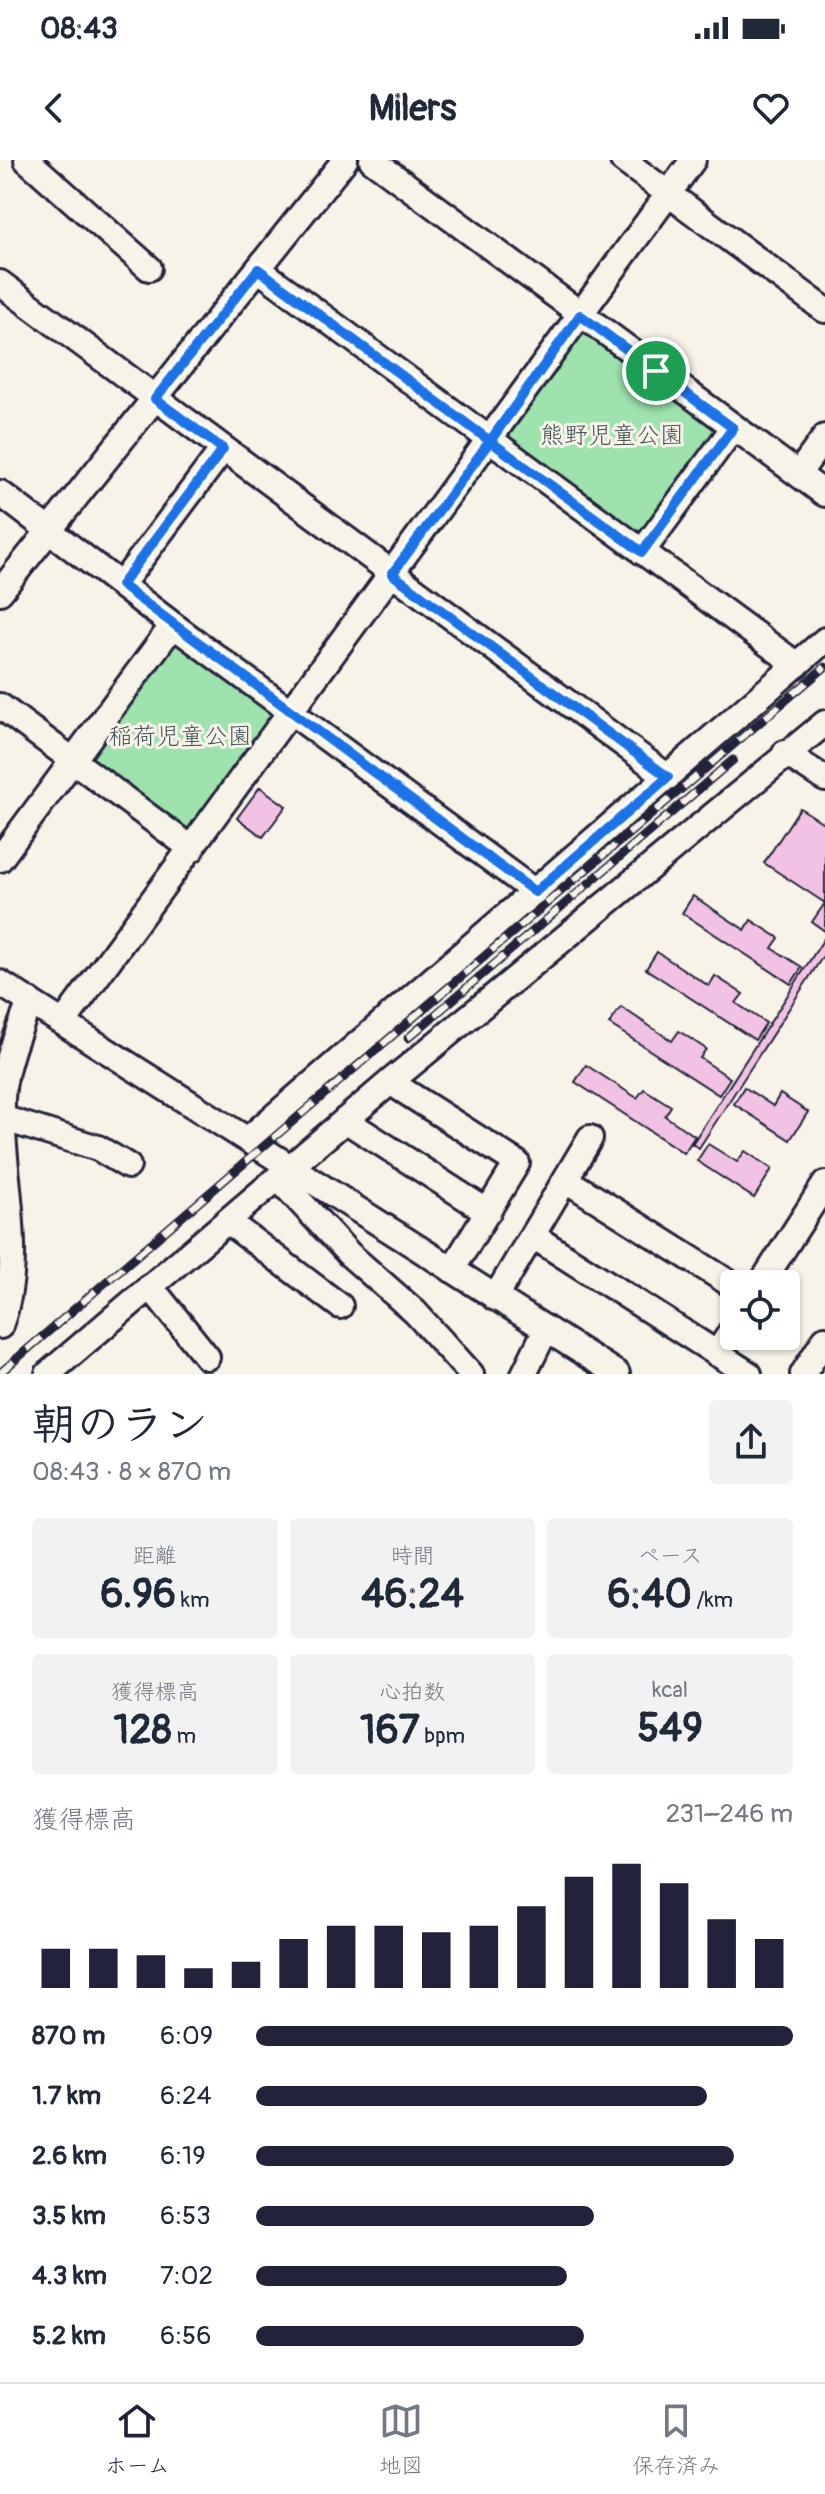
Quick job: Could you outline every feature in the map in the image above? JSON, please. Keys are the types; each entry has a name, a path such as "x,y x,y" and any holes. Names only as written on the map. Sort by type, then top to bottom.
{"street":[{"path":"27,160 149,268"},
{"path":"0,592 345,160"},
{"path":"372,160 825,494"},
{"path":"623,160 825,310"},
{"path":"63,1023 693,160"},
{"path":"258,269 797,665"},
{"path":"0,283 668,777"},
{"path":"642,552 733,428"},
{"path":"798,474 825,437"},
{"path":"121,585 223,449"},
{"path":"0,493 535,892"},
{"path":"0,859 173,625"},
{"path":"248,1139 825,640"},
{"path":"0,706 192,849"},
{"path":"48,1374 390,1082 825,723"},
{"path":"785,753 825,779"},
{"path":"0,983 248,1139 284,1172 349,1254 415,1312 471,1374"},
{"path":"0,1326 8,1288 10,1249 3,1194 2,1096 9,1062 30,1002"},
{"path":"390,1082 517,1163 452,1270"},
{"path":"2,1118 98,1148 128,1166"},
{"path":"345,1120 488,1212"},
{"path":"495,1298 590,1138"},
{"path":"284,1172 452,1270 617,1374"},
{"path":"566,1180 720,1277"},
{"path":"770,1270 825,1184"},
{"path":"227,1221 340,1306"},
{"path":"533,1236 749,1374"},
{"path":"150,1286 207,1357"},
{"path":"524,1374 546,1329"},
{"path":"803,1374 825,1339"},
{"path":"717,1354 720,1349"}],"green space":[{"name":"熊野児童公園","path":"586,334 721,430 642,539 503,440 574,337"},
{"name":"稲荷児童公園","path":"172,637 276,715 188,834 83,757"}],"building":[{"path":"260,787 286,806 263,837 237,818"},
{"path":"800,808 825,824 825,903 764,863"},
{"path":"693,896 745,930 751,920 779,938 772,948 802,967 791,984 682,913"},
{"path":"825,903 825,931 812,922"},
{"path":"825,937 825,953 699,1148 692,1144"},
{"path":"657,952 709,986 715,976 743,994 736,1003 766,1023 755,1040 646,969"},
{"path":"621,1007 672,1041 679,1031 706,1049 700,1058 730,1078 719,1095 609,1024"},
{"path":"586,1065 637,1098 644,1089 671,1106 665,1116 695,1136 684,1153 575,1082"},
{"path":"744,1087 773,1106 780,1094 808,1112 790,1140 734,1104"},
{"path":"708,1144 737,1162 745,1151 772,1169 754,1198 697,1161"}],"railway":[{"path":"0,1373 825,667"},
{"path":"408,1038 733,760"}],"route":[{"path":"656,371 580,315 490,441 258,269 155,399 223,449 121,585 535,892 668,777 392,574 490,441 642,552 733,428 656,371"}]}
